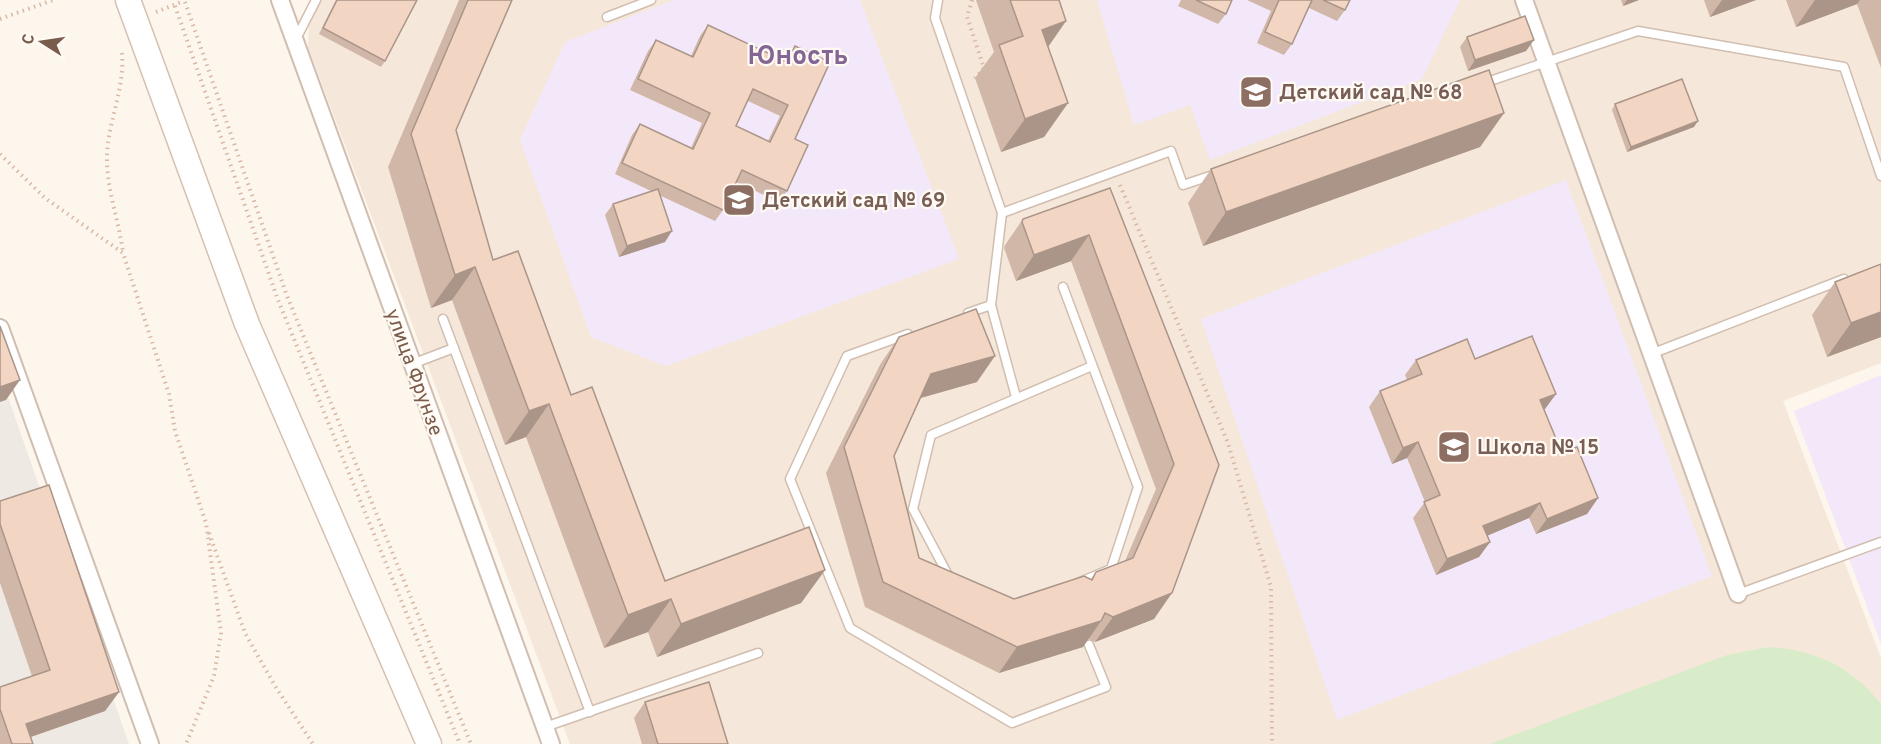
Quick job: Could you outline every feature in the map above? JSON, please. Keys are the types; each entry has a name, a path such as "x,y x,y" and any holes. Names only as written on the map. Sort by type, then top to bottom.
{"main road":[{"path":"128,0 247,324 429,744"}],"street":[{"name":"улица Фрунзе","path":"280,0 551,744"},
{"path":"1524,0 1738,594"},
{"path":"0,327 150,744"}],"lane":[{"path":"295,41 316,0"},
{"path":"607,17 651,0"},
{"path":"938,0 935,18 1002,213 991,305 1016,397"},
{"path":"1469,88 1638,31 1844,67 1881,176"},
{"path":"1002,213 1113,170 1171,151 1183,185 1227,170"},
{"path":"1652,354 1848,278"},
{"path":"1063,287 1138,487 1111,569 1069,587"},
{"path":"958,317 991,305"},
{"path":"443,318 590,712"},
{"path":"914,332 847,356 790,479 850,628 1012,723 1106,687 1089,645"},
{"path":"412,364 454,348"},
{"path":"952,582 913,509 931,435 1092,366"},
{"path":"1738,594 1881,542"},
{"path":"545,728 758,653"}],"path":[{"path":"0,19 53,0"},
{"path":"968,86 984,68 967,17 972,0"},
{"path":"184,2 286,296 471,744"},
{"path":"175,6 278,300 460,744"},
{"path":"121,46 121,83 109,139 107,175 123,253 170,394 175,431 245,633 274,686 312,744"},
{"path":"0,154 45,198 123,253"},
{"path":"1113,170 1228,443 1271,587 1272,744"},
{"path":"186,744 214,676 221,633 206,523"}],"shaded area":[{"path":"319,0 1881,0 1881,363 1783,401 1881,658 1881,744 570,744 308,47 309,21"},
{"name":"Детский сад № 69","path":"674,0 860,0 959,259 666,366 591,337 520,140 565,42"},
{"name":"Детский сад № 68","path":"1097,0 1460,0 1422,79 1210,160 1190,105 1134,125"},
{"name":"Школа № 15","path":"1566,180 1712,576 1337,720 1201,319"},
{"path":"0,374 129,744 0,744"},
{"path":"1881,375 1881,644 1794,411"}],"green space":[{"path":"1769,647 1803,652 1818,657 1845,670 1858,680 1881,704 1881,744 1490,744 1727,655"}],"building":[{"path":"337,0 417,0 385,61 323,28"},
{"path":"468,0 512,0 456,130 493,260 518,251 571,395 592,387 665,581 809,527 825,570 681,624 671,599 628,615 549,404 529,411 475,267 455,275 411,134"},
{"path":"1010,0 1059,0 1066,21 1042,30 1068,103 1025,119 999,45 1023,36"},
{"path":"1196,0 1232,0 1226,14"},
{"path":"1279,0 1312,0 1292,44 1265,32"},
{"path":"1323,0 1350,0 1345,10"},
{"path":"1525,16 1534,40 1475,60 1467,37"},
{"path":"708,25 787,62 795,46 830,62 795,139 808,145 787,191 742,170 723,210 622,163 640,124 693,149 710,113 638,79 656,40 693,57","holes":["753,89 788,105 770,142 736,126"]},
{"path":"1489,70 1504,113 1226,212 1211,169"},
{"path":"1682,79 1698,121 1631,147 1615,104"},
{"path":"1110,188 1219,465 1172,593 1113,617 1105,613 1101,621 1017,647 883,582 844,447 899,337 976,309 995,356 931,374 894,456 919,558 1014,599 1084,576 1092,580 1096,572 1133,558 1174,464 1089,235 1034,255 1022,222 1023,219"},
{"path":"658,189 672,231 627,246 613,204"},
{"path":"1881,264 1881,312 1851,323 1835,282"},
{"path":"0,326 20,380 0,387"},
{"path":"1532,336 1556,394 1540,400 1562,453 1577,447 1598,498 1547,519 1540,503 1483,526 1490,542 1447,559 1424,502 1440,495 1418,442 1403,448 1380,391 1422,374 1416,360 1467,339 1475,359"},
{"path":"49,485 119,692 26,724 33,744 12,744 0,709 0,687 50,670 0,524 0,501"},
{"path":"709,682 728,744 658,744 645,702"}],"place":[{"name":"Детский сад № 68","path":"1256,92"},
{"name":"Детский сад № 69","path":"739,200"},
{"name":"Школа № 15","path":"1454,447"}],"district":[{"name":"Юность","path":"798,55"}]}
